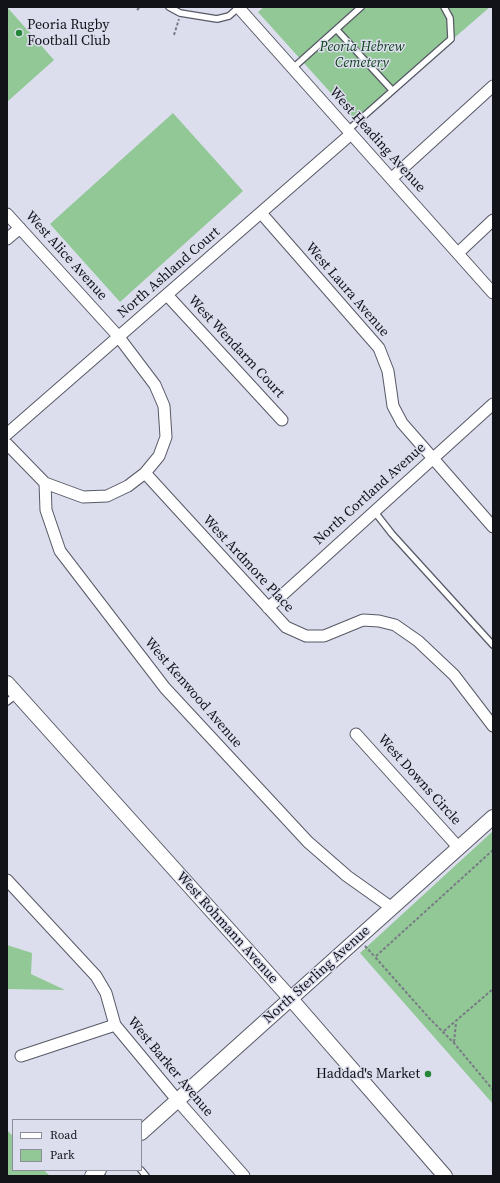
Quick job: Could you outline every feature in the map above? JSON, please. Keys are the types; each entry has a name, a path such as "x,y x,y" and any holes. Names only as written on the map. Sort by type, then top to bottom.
{"street":[{"name":"West Heading Avenue","path":"239,8 493,293"},
{"path":"392,178 493,86"},
{"name":"North Ashland Court","path":"7,434 261,213 350,132"},
{"name":"West Laura Avenue","path":"261,213 379,348 388,371 393,406 402,423 431,459 493,527"},
{"name":"West Alice Avenue","path":"7,214 118,336 155,385 164,406 166,437 159,456 145,474 128,486 107,496 83,497 45,484"},
{"path":"458,253 493,220"},
{"path":"7,240 20,228"},
{"name":"West Wendarm Court","path":"167,295 282,420"},
{"name":"North Cortland Avenue","path":"268,608 431,459 492,407"},
{"path":"7,444 45,484"},
{"name":"West Ardmore Place","path":"145,474 286,627 306,636 324,636 363,620 379,621 394,625 418,641 454,675 493,726"},
{"name":"West Kenwood Avenue","path":"45,484 46,510 60,551 144,664 308,842 347,876 392,908"},
{"name":"West Rohmann Avenue","path":"7,683 12,698 291,999 445,1176"},
{"name":"West Downs Circle","path":"356,734 459,848"},
{"name":"North Sterling Avenue","path":"142,1132 493,817"},
{"name":"West Barker Avenue","path":"7,880 96,976 106,993 115,1025 178,1101 244,1176"},
{"path":"21,1056 115,1025"}],"lane":[{"path":"169,7 180,13 216,19 229,16 239,8"},
{"path":"293,68 361,7"},
{"path":"350,132 392,90 451,39 450,18 444,7"},
{"path":"337,30 392,90"},
{"path":"374,511 392,534 493,645"}],"path":[{"path":"137,10 140,7"},
{"path":"82,24 102,44 105,41"},
{"path":"375,957 493,850"},
{"path":"363,943 454,1043 493,1090"},
{"path":"444,1032 493,989"},
{"path":"454,1043 456,1021"}],"green space":[{"name":"Peoria Rugby Football Club","path":"7,7 54,60 7,102"},
{"name":"Peoria Hebrew Cemetery","path":"264,7 490,7 357,122 258,12"},
{"path":"173,113 243,191 120,302 50,224"},
{"path":"493,831 493,1104 360,953"},
{"path":"7,945 32,953 31,974 65,990 7,989"},
{"path":"7,1130 12,1135 12,1171 45,1171 50,1176 7,1176"}],"place":[{"name":"Peoria Rugby Football Club","path":"19,33"},
{"name":"Haddad's Market","path":"428,1074"}]}
